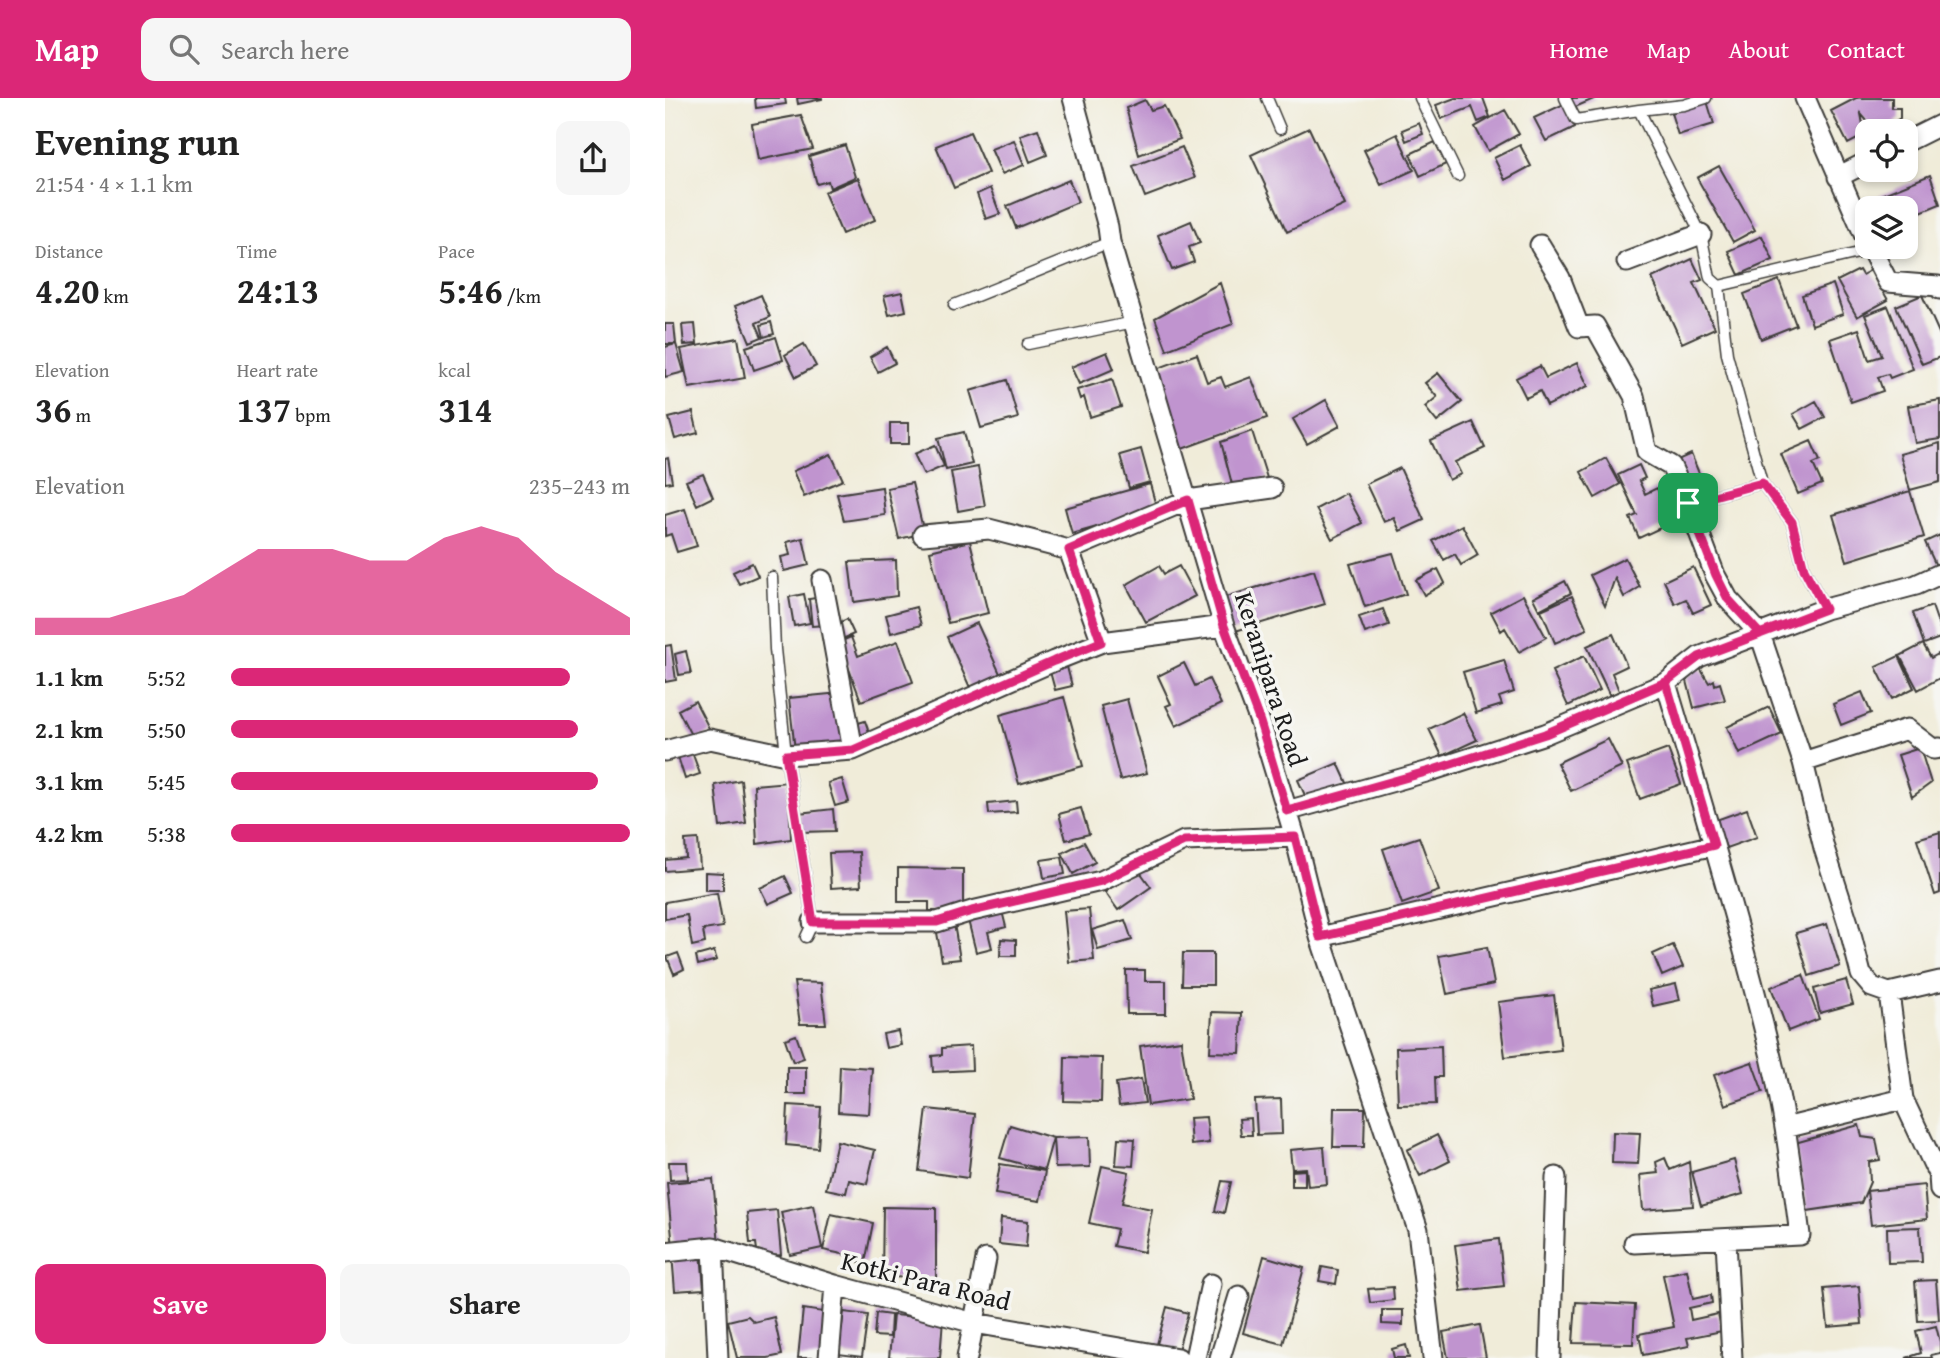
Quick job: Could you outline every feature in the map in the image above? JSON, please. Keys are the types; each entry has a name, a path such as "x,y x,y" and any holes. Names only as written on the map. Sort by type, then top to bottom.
{"street":[{"name":"Keranipara Road","path":"1073,98 1110,242 1224,626 1260,722 1295,837 1320,937 1418,1230 1433,1358"},
{"path":"1805,98 1855,215"},
{"path":"1918,136 1940,125"},
{"path":"1838,177 1855,168"},
{"path":"1627,262 1701,234"},
{"path":"1540,245 1560,278 1579,327 1595,326 1633,396 1647,452 1671,467 1728,599 1760,634 1803,762 1824,848 1861,974 1872,987 1889,993 1940,981"},
{"path":"1876,259 1888,282 1938,286 1940,289"},
{"path":"923,536 989,529 1069,550 1188,500 1272,488"},
{"path":"1069,550 1101,642"},
{"path":"1287,811 1433,770 1545,734 1666,682 1699,657 1825,609 1916,585 1940,574"},
{"path":"838,663 822,580 853,750"},
{"path":"665,751 710,739 786,755 853,750 1101,642 1224,626"},
{"path":"1634,1243 1800,1235 1785,1128 1771,1057 1714,845 1666,682"},
{"path":"1803,762 1907,729 1933,749 1940,748"},
{"path":"810,929 937,922 972,911 1101,881 1184,841 1295,837"},
{"path":"1320,937 1714,845"},
{"path":"1889,993 1903,1099 1939,1176 1940,1191"},
{"path":"1785,1128 1903,1099"},
{"path":"1550,1358 1556,1177"},
{"path":"1726,1240 1732,1358"},
{"path":"713,1247 718,1358"},
{"name":"Kotki Para Road","path":"665,1252 713,1247 835,1285 974,1323 1178,1358"},
{"path":"967,1358 986,1259"},
{"path":"1195,1358 1211,1284"},
{"path":"829,1358 835,1285"},
{"path":"1220,1358 1239,1296"}],"lane":[{"path":"1267,98 1279,129"},
{"path":"1420,98 1458,176"},
{"path":"1565,98 1576,120 1684,104 1706,98"},
{"path":"1639,110 1701,234 1710,278 1720,286 1727,354 1762,483 1792,522 1804,569 1825,609"},
{"path":"954,305 1110,242"},
{"path":"1720,286 1855,250"},
{"path":"1028,344 1134,323"},
{"path":"1688,503 1762,483"},
{"path":"772,577 775,649 786,755 810,929"}],"building":[{"path":"755,98 785,98 786,104 756,108"},
{"path":"797,98 822,98 822,99 798,104"},
{"path":"1455,98 1483,98 1490,117 1478,122 1472,107 1441,119 1436,105"},
{"path":"1569,98 1596,98 1573,108"},
{"path":"1856,98 1892,98 1892,108 1900,108 1900,118 1865,119 1861,114 1862,119 1855,119 1855,140 1848,144 1831,111"},
{"path":"1145,100 1151,110 1164,106 1180,139 1139,155 1126,108"},
{"path":"1707,101 1714,124 1678,135 1671,113"},
{"path":"1564,104 1575,127 1546,141 1534,118"},
{"path":"1505,110 1519,134 1488,151 1475,127"},
{"path":"801,115 813,149 758,160 752,124"},
{"path":"1419,123 1423,134 1406,141 1402,130"},
{"path":"1309,128 1345,205 1287,232 1251,155"},
{"path":"1038,129 1047,155 1030,162 1020,135"},
{"path":"970,132 988,173 954,188 936,146"},
{"path":"1397,134 1414,170 1381,185 1364,150"},
{"path":"1014,140 1024,165 1002,174 991,149"},
{"path":"1435,142 1446,164 1420,176 1410,154"},
{"path":"845,145 855,177 830,188 828,181 817,184 809,156"},
{"path":"1520,145 1531,166 1505,180 1494,158"},
{"path":"1182,147 1195,178 1145,197 1133,166"},
{"path":"1719,166 1755,230 1733,242 1697,178"},
{"path":"1930,175 1940,204 1918,213 1918,196 1878,196 1918,182"},
{"path":"858,178 875,220 842,234 824,192"},
{"path":"1069,180 1078,202 1016,228 1007,206"},
{"path":"990,188 1000,214 986,219 977,194"},
{"path":"1191,221 1200,243 1189,247 1194,262 1172,270 1158,235"},
{"path":"1762,236 1773,260 1739,275 1728,251"},
{"path":"1692,259 1702,280 1694,283 1715,328 1682,343 1652,278"},
{"path":"1859,270 1862,275 1871,270 1888,300 1857,317 1837,281"},
{"path":"1779,280 1796,325 1761,339 1744,294"},
{"path":"1220,283 1233,324 1167,350 1155,318"},
{"path":"1833,284 1843,314 1812,325 1802,295"},
{"path":"902,292 906,311 889,315 884,296"},
{"path":"761,295 770,317 756,323 762,337 750,342 735,306"},
{"path":"1922,295 1940,335 1940,357 1922,364 1896,306"},
{"path":"1888,306 1913,369 1890,378 1888,374 1878,377 1883,391 1851,402 1830,339 1859,329 1869,360 1882,356 1865,315"},
{"path":"771,322 774,334 764,337 761,325"},
{"path":"665,324 674,324 676,344 665,344"},
{"path":"695,324 697,344 684,345 682,325"},
{"path":"776,337 783,360 754,370 746,347"},
{"path":"738,338 745,378 689,388 681,349"},
{"path":"676,344 684,372 665,377 665,347"},
{"path":"804,344 816,366 796,377 785,355"},
{"path":"887,347 895,363 878,372 870,357"},
{"path":"1107,352 1114,369 1079,384 1071,367"},
{"path":"1197,354 1207,382 1221,377 1225,387 1251,377 1267,418 1182,449 1153,370"},
{"path":"1577,363 1588,386 1547,406 1540,391 1526,398 1516,378 1540,366 1546,378"},
{"path":"1438,373 1462,402 1437,422 1425,407 1437,397 1425,383"},
{"path":"1112,379 1121,407 1090,417 1084,397 1080,399 1077,390"},
{"path":"1007,380 1018,418 981,428 970,391"},
{"path":"1326,400 1340,426 1307,444 1293,419"},
{"path":"1940,400 1940,439 1915,443 1908,406"},
{"path":"1816,401 1825,417 1802,429 1793,414"},
{"path":"693,412 698,433 675,439 669,418"},
{"path":"1473,422 1485,448 1455,462 1461,474 1449,480 1431,441"},
{"path":"890,423 909,423 909,444 890,444"},
{"path":"1252,431 1267,478 1233,488 1221,442"},
{"path":"964,432 972,464 946,470 938,438"},
{"path":"1811,441 1820,461 1813,464 1822,484 1798,494 1781,454"},
{"path":"1940,443 1940,482 1910,490 1900,454"},
{"path":"935,445 944,466 924,475 914,454"},
{"path":"1141,449 1150,482 1129,488 1120,455"},
{"path":"831,454 843,480 804,497 793,471"},
{"path":"1691,454 1703,483 1685,490 1673,462"},
{"path":"668,458 672,482 665,483 665,459"},
{"path":"1606,458 1620,484 1595,498 1581,472"},
{"path":"1639,465 1645,478 1639,481 1645,494 1657,488 1673,522 1639,538 1630,518 1637,515 1618,475"},
{"path":"978,467 985,506 958,511 951,472"},
{"path":"1400,468 1424,520 1400,531 1394,518 1384,522 1366,484"},
{"path":"703,474 713,497 697,505 686,481"},
{"path":"912,483 924,533 899,539 887,488"},
{"path":"1150,484 1157,510 1072,534 1065,508"},
{"path":"882,487 885,515 844,521 837,494"},
{"path":"1910,491 1924,537 1847,561 1833,515"},
{"path":"1346,493 1362,523 1332,539 1316,509"},
{"path":"685,509 697,546 677,552 671,534 665,536 665,515"},
{"path":"1462,525 1478,555 1461,565 1455,554 1444,560 1433,541"},
{"path":"1940,535 1940,566 1937,568 1925,542"},
{"path":"803,538 809,565 784,571 781,557 790,555 787,542"},
{"path":"970,541 988,613 948,623 930,551"},
{"path":"1393,553 1406,594 1365,607 1350,564"},
{"path":"1625,558 1640,587 1624,597 1615,578 1605,606 1590,575"},
{"path":"896,560 897,596 854,602 849,562"},
{"path":"752,563 758,576 739,584 733,572"},
{"path":"1159,566 1164,574 1179,566 1195,596 1146,622 1126,585"},
{"path":"1693,567 1711,605 1693,613 1686,599 1675,604 1664,581"},
{"path":"1438,569 1445,583 1424,595 1416,580"},
{"path":"1314,570 1325,604 1232,632 1222,598"},
{"path":"1565,581 1571,593 1539,610 1533,598"},
{"path":"804,594 810,623 794,626 789,597"},
{"path":"1523,595 1546,637 1519,652 1505,628 1501,631 1491,612"},
{"path":"1572,596 1587,629 1555,643 1541,610"},
{"path":"823,597 826,625 812,626 809,599"},
{"path":"1932,606 1940,629 1940,638 1924,644 1913,613"},
{"path":"916,607 921,625 891,633 886,615"},
{"path":"1383,609 1389,625 1365,633 1359,617"},
{"path":"847,619 854,634 840,640 834,625"},
{"path":"977,623 1002,678 972,692 947,637"},
{"path":"1613,634 1627,666 1612,673 1619,691 1610,696 1587,646"},
{"path":"851,637 858,656 898,641 913,682 861,701 837,643"},
{"path":"1923,644 1931,658 1940,653 1940,678 1918,690 1900,656"},
{"path":"671,645 676,680 665,682 665,646"},
{"path":"686,651 691,673 679,675 675,654"},
{"path":"1584,656 1600,690 1568,706 1552,671"},
{"path":"1899,656 1914,688 1892,699 1876,667"},
{"path":"1504,660 1514,692 1499,697 1502,705 1476,713 1463,672"},
{"path":"1066,663 1072,686 1055,690 1049,668"},
{"path":"1184,663 1195,686 1209,679 1221,704 1176,726 1166,706 1171,704 1158,676"},
{"path":"1700,668 1709,683 1714,680 1715,685 1720,683 1725,700 1694,708 1686,677"},
{"path":"1862,692 1871,713 1841,725 1833,704"},
{"path":"840,693 845,745 795,750 789,698"},
{"path":"1064,697 1083,766 1019,784 1000,715"},
{"path":"1127,699 1147,773 1120,780 1101,706"},
{"path":"695,701 711,732 694,741 678,710"},
{"path":"1769,707 1782,734 1739,754 1727,727"},
{"path":"1463,713 1477,740 1442,756 1429,729"},
{"path":"865,721 871,738 857,742 852,725"},
{"path":"1608,739 1622,767 1571,791 1557,763"},
{"path":"1920,748 1931,783 1912,797 1898,755"},
{"path":"1668,749 1681,784 1640,799 1627,764"},
{"path":"692,752 700,774 685,779 678,757"},
{"path":"1338,763 1348,785 1308,802 1298,780"},
{"path":"842,779 849,802 835,806 828,783"},
{"path":"741,780 746,823 720,827 715,785"},
{"path":"788,782 791,839 757,844 754,785"},
{"path":"1016,801 1017,812 989,814 988,804"},
{"path":"1081,808 1089,834 1066,840 1059,814"},
{"path":"833,809 835,831 801,832 799,813"},
{"path":"1747,809 1757,837 1726,848 1716,820"},
{"path":"1940,832 1940,893 1935,895 1917,839"},
{"path":"1419,837 1439,891 1402,904 1383,849"},
{"path":"698,839 700,868 665,871 665,860 686,858 685,840"},
{"path":"1084,842 1095,862 1073,874 1062,853"},
{"path":"859,852 861,886 831,888 829,853"},
{"path":"1062,857 1065,874 1044,878 1041,860"},
{"path":"898,868 963,869 963,911 929,911 929,902 898,902"},
{"path":"1138,869 1151,887 1118,910 1105,892"},
{"path":"705,872 723,873 723,890 705,890"},
{"path":"785,876 793,893 768,904 760,888"},
{"path":"717,893 723,927 703,930 705,943 692,946 687,915 665,919 665,902"},
{"path":"1001,907 1006,927 988,932 992,948 976,952 967,916"},
{"path":"1089,909 1094,960 1069,962 1064,911"},
{"path":"1125,920 1132,940 1098,950 1092,930"},
{"path":"954,924 960,959 942,961 936,927"},
{"path":"1827,924 1840,966 1809,976 1796,933"},
{"path":"1001,939 1016,940 1016,956 1000,956"},
{"path":"1673,945 1683,967 1662,976 1653,954"},
{"path":"1487,947 1494,984 1447,994 1439,956"},
{"path":"714,951 717,960 698,965 696,956"},
{"path":"678,953 684,969 674,974 667,957"},
{"path":"1183,953 1213,953 1213,985 1182,985"},
{"path":"1126,970 1145,970 1145,981 1166,981 1166,1014 1127,1014"},
{"path":"1803,975 1819,1019 1788,1031 1771,987"},
{"path":"1846,980 1853,1004 1820,1013 1814,989"},
{"path":"794,982 821,983 826,1024 800,1024"},
{"path":"1676,984 1680,1000 1653,1006 1649,990"},
{"path":"1554,995 1561,1050 1505,1057 1498,1002"},
{"path":"1212,1012 1242,1013 1240,1053 1210,1052"},
{"path":"898,1031 901,1045 886,1048 883,1034"},
{"path":"796,1035 804,1058 793,1062 785,1039"},
{"path":"1181,1040 1190,1099 1148,1105 1140,1046"},
{"path":"971,1046 972,1070 933,1072 932,1056 942,1055 942,1048"},
{"path":"1441,1046 1442,1077 1435,1077 1436,1104 1398,1105 1396,1048"},
{"path":"1065,1057 1102,1058 1101,1102 1064,1101"},
{"path":"1752,1062 1763,1092 1725,1105 1714,1075"},
{"path":"840,1066 872,1068 869,1114 838,1112"},
{"path":"787,1067 806,1067 806,1094 787,1094"},
{"path":"1141,1079 1145,1103 1119,1106 1116,1083"},
{"path":"1281,1099 1282,1134 1257,1135 1255,1100"},
{"path":"788,1105 821,1107 818,1148 786,1145"},
{"path":"1334,1108 1365,1108 1364,1147 1333,1147"},
{"path":"927,1109 975,1114 968,1178 919,1171"},
{"path":"1206,1117 1209,1143 1191,1145 1189,1118"},
{"path":"1251,1118 1252,1135 1241,1135 1239,1119"},
{"path":"1010,1125 1053,1138 1044,1170 1000,1158"},
{"path":"1859,1125 1862,1137 1876,1139 1880,1160 1869,1162 1870,1182 1861,1203 1807,1211 1795,1143"},
{"path":"1613,1132 1640,1133 1638,1164 1612,1163"},
{"path":"1437,1135 1450,1161 1420,1176 1407,1150"},
{"path":"1089,1137 1090,1167 1055,1168 1053,1138"},
{"path":"1118,1138 1135,1139 1133,1166 1116,1165"},
{"path":"837,1141 875,1150 867,1184 849,1180 846,1193 826,1189"},
{"path":"1324,1147 1327,1184 1308,1186 1306,1168 1292,1169 1290,1150"},
{"path":"1665,1158 1670,1170 1689,1162 1693,1206 1643,1210 1640,1175 1658,1173 1656,1162"},
{"path":"1734,1160 1743,1194 1701,1206 1692,1172"},
{"path":"669,1162 687,1162 688,1179 670,1180"},
{"path":"1000,1164 1045,1171 1040,1201 995,1194"},
{"path":"1102,1166 1129,1172 1122,1203 1152,1209 1144,1252 1113,1246 1117,1229 1089,1223"},
{"path":"1305,1170 1305,1186 1292,1186 1292,1171"},
{"path":"713,1179 719,1244 673,1248 667,1183"},
{"path":"1222,1181 1231,1182 1224,1213 1215,1211"},
{"path":"1924,1185 1927,1219 1871,1225 1867,1191"},
{"path":"813,1205 822,1248 790,1255 781,1212"},
{"path":"883,1207 936,1208 936,1278 882,1277"},
{"path":"777,1210 781,1255 758,1257 756,1243 750,1243 747,1213"},
{"path":"831,1214 873,1223 865,1263 847,1259 847,1255 823,1250"},
{"path":"1001,1218 1028,1221 1026,1247 999,1244"},
{"path":"1920,1227 1922,1262 1888,1263 1887,1228"},
{"path":"1499,1239 1504,1286 1461,1291 1455,1245"},
{"path":"701,1252 704,1289 675,1291 672,1254"},
{"path":"1264,1256 1304,1268 1283,1344 1243,1333"},
{"path":"1322,1267 1338,1270 1336,1284 1319,1281"},
{"path":"1687,1270 1693,1299 1711,1295 1712,1303 1689,1308 1691,1320 1718,1314 1722,1331 1687,1338 1689,1346 1643,1355 1639,1334 1674,1327 1663,1275"},
{"path":"1936,1280 1939,1320 1918,1321 1915,1281"},
{"path":"1859,1286 1862,1324 1828,1327 1824,1289"},
{"path":"1393,1287 1394,1300 1370,1303 1368,1289"},
{"path":"1576,1302 1635,1305 1633,1344 1573,1343"},
{"path":"1167,1307 1188,1313 1178,1350 1157,1344"},
{"path":"803,1309 831,1313 826,1358 798,1358"},
{"path":"1382,1310 1403,1310 1403,1325 1382,1324"},
{"path":"844,1312 868,1315 862,1357 838,1354"},
{"path":"876,1313 891,1315 890,1337 874,1336"},
{"path":"893,1315 943,1319 940,1358 889,1358"},
{"path":"748,1316 754,1322 774,1317 782,1355 737,1358 728,1321"},
{"path":"1480,1325 1486,1358 1448,1358 1443,1332"},
{"path":"1936,1326 1940,1353 1931,1355 1932,1358 1906,1358 1921,1353 1916,1331"},
{"path":"1406,1345 1409,1358 1394,1358 1392,1349"}],"route":[{"path":"1688,503 1728,599 1760,634 1699,657 1666,682 1545,734 1433,770 1287,811 1260,722 1224,626 1188,500 1069,550 1101,642 853,750 786,755 813,922 937,922 972,911 1101,881 1184,841 1295,837 1320,937 1714,845 1666,682 1699,657 1760,634 1825,609 1804,569 1792,522 1762,483 1688,503"}]}
